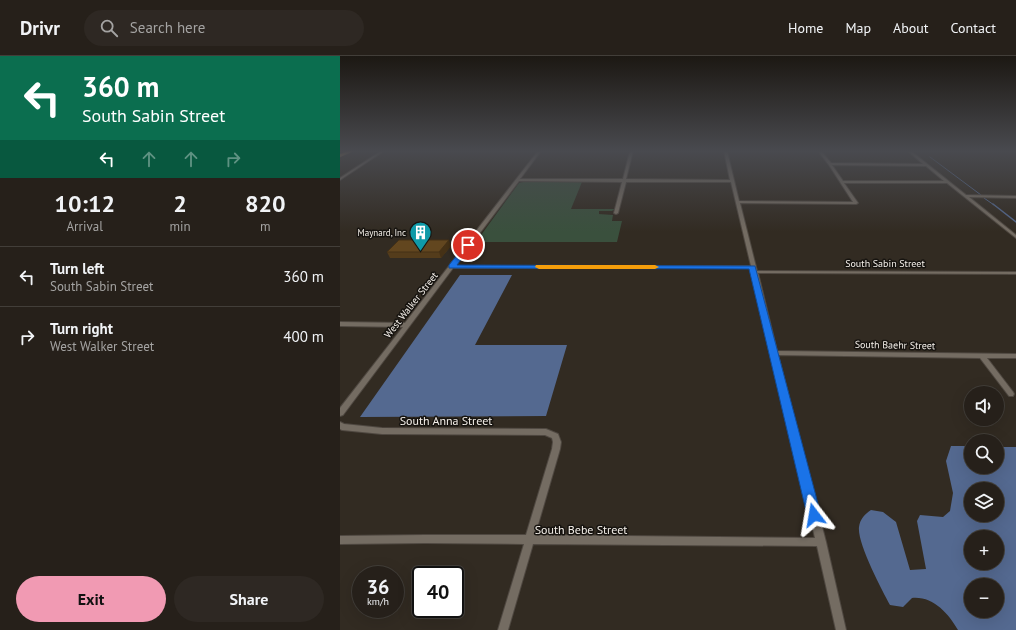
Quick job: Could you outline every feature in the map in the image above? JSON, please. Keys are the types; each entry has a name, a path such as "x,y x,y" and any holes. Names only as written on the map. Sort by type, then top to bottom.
{"street":[{"path":"616,213 625,178"},
{"path":"731,178 821,542 841,630"},
{"path":"736,202 856,203 839,178"},
{"path":"942,178 1016,238"},
{"path":"518,180 732,181"},
{"name":"West Walker Street","path":"340,413 518,180"},
{"path":"842,182 947,182"},
{"path":"965,196 1016,197"},
{"name":"South Sabin Street","path":"452,267 753,269 1016,274"},
{"path":"340,324 407,324"},
{"name":"South Baehr Street","path":"774,353 1016,356"},
{"path":"982,356 1011,394"},
{"name":"South Anna Street","path":"340,425 342,428 356,430 546,432 553,434 557,438 556,449 529,540"},
{"name":"South Bebe Street","path":"340,540 821,542"},
{"path":"503,630 529,540"}],"green space":[{"path":"582,182 571,209 615,209 612,211 599,211 599,214 613,215 612,221 622,221 617,242 476,242 519,183"}],"water":[{"path":"460,275 512,275 475,345 567,345 546,416 360,417"},
{"path":"951,446 964,446 964,474 1004,474 1004,447 1016,447 1016,630 958,630 945,612 933,603 920,598 912,598 903,607 890,605 876,578 859,534 860,522 865,515 871,510 883,512 896,522 910,570 926,569 917,521 920,515 943,517 950,511 953,493 946,461"}],"building":[{"path":"399,240 449,240 439,252 387,252"}],"waterway":[{"path":"958,178 981,195"},
{"path":"984,198 994,205"},
{"path":"993,204 1016,222"}],"slow traffic":[{"path":"539,267 655,267"}],"place":[{"name":"Maynard, Inc","path":"421,252"}],"route":[{"path":"468,245 452,267 752,267 814,515"}]}
